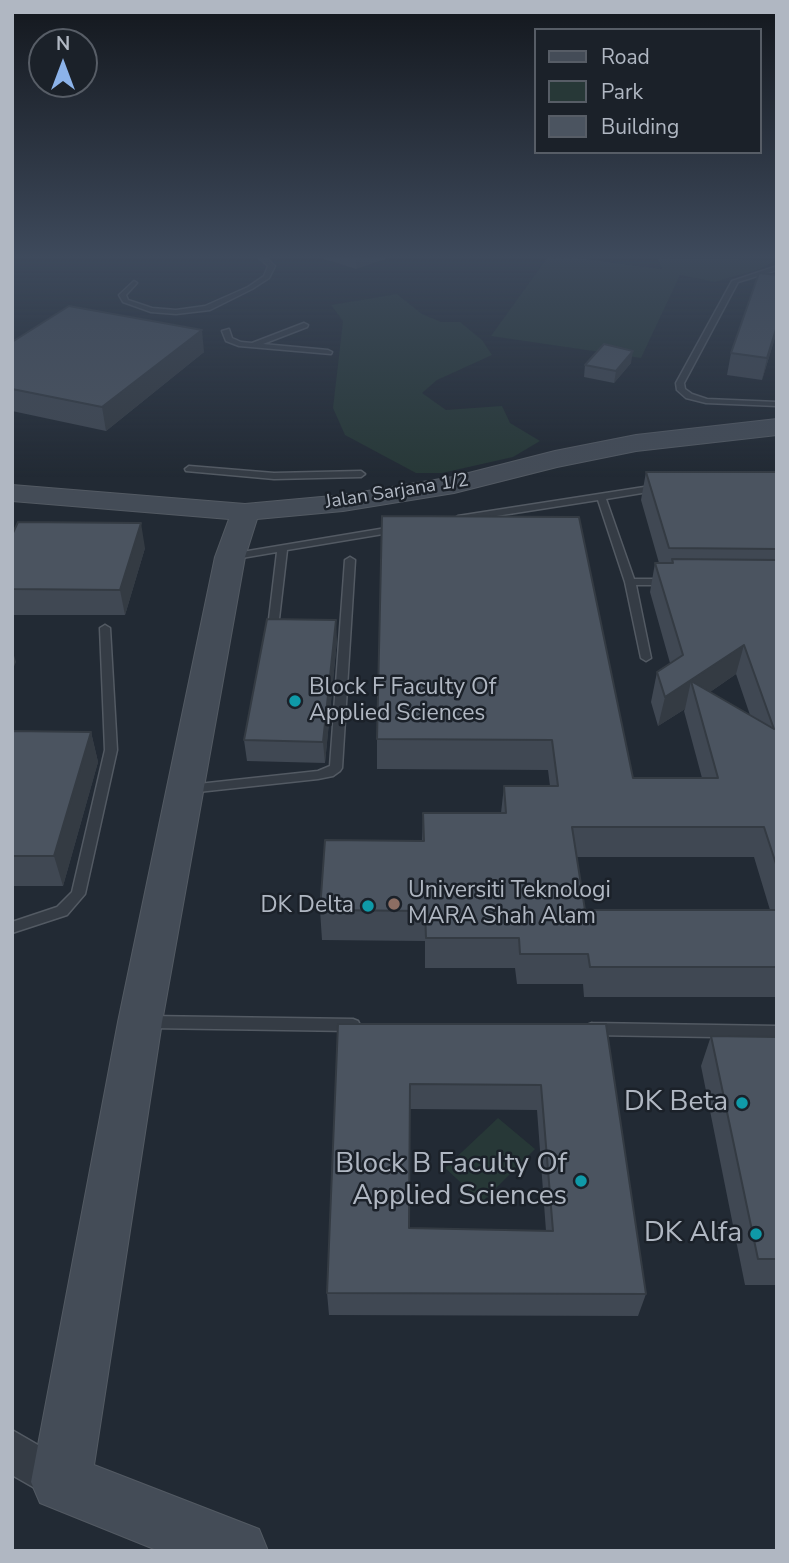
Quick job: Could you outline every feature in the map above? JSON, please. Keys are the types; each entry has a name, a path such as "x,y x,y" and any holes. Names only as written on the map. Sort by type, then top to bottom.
{"street":[{"name":"Jalan Sarjana 1/2","path":"12,493 245,512 343,503 441,487 636,443 777,427"},
{"path":"61,1482 140,1022 230,557 245,512"},
{"path":"12,1451 61,1482 237,1551"}],"lane":[{"path":"226,331 229,339 250,346 328,352"},
{"path":"250,346 291,331"},
{"path":"708,331 680,383 681,390 689,396 706,401 777,404"},
{"path":"189,469 274,476 361,474"},
{"path":"445,521 666,486"},
{"path":"601,496 630,582 646,658"},
{"path":"230,557 282,551 406,528"},
{"path":"274,618 282,551"},
{"path":"185,790 329,774 336,768 350,560"},
{"path":"630,582 683,583"},
{"path":"12,928 62,911 78,894 111,750 105,628"},
{"path":"140,1022 375,1025"},
{"path":"576,1028 777,1032"}],"green space":[{"path":"342,331 471,331 482,340 492,355 437,380 422,393 446,410 502,406 510,423 540,441 513,457 442,473 416,473 345,435 333,408"},
{"path":"495,331 654,331 641,358 491,336"},
{"path":"498,1118 535,1149 482,1202 445,1168"}],"building":[{"path":"30,331 201,331 102,407 12,389 12,342"},
{"path":"739,331 775,331 767,358 731,353"},
{"path":"604,344 633,351 616,371 585,365"},
{"path":"646,472 777,472 777,549 669,548"},
{"path":"382,516 579,517 633,778 718,778 691,681 774,729 744,645 665,697 657,672 683,655 655,563 673,563 672,559 777,560 777,867 764,827 572,827 585,910 777,910 777,967 590,967 588,954 520,954 519,938 426,938 425,911 320,910 325,840 424,841 423,813 506,813 504,786 558,786 552,740 377,739"},
{"path":"18,522 141,523 120,590 12,589 12,535"},
{"name":"Block F Faculty Of Applied Sciences","path":"267,619 336,620 323,742 244,740"},
{"path":"12,731 91,732 54,856 12,856"},
{"name":"Block B Faculty Of Applied Sciences","path":"338,1024 606,1024 646,1294 327,1293","holes":["410,1084 541,1085 553,1231 409,1228"]},
{"path":"711,1036 777,1037 777,1259 758,1259"}],"place":[{"name":"Block F Faculty Of Applied Sciences","path":"295,701"},
{"name":"Universiti Teknologi MARA Shah Alam","path":"394,904"},
{"name":"DK Delta","path":"368,906"},
{"name":"DK Beta","path":"742,1103"},
{"name":"Block B Faculty Of Applied Sciences","path":"581,1181"},
{"name":"DK Alfa","path":"756,1234"}]}
